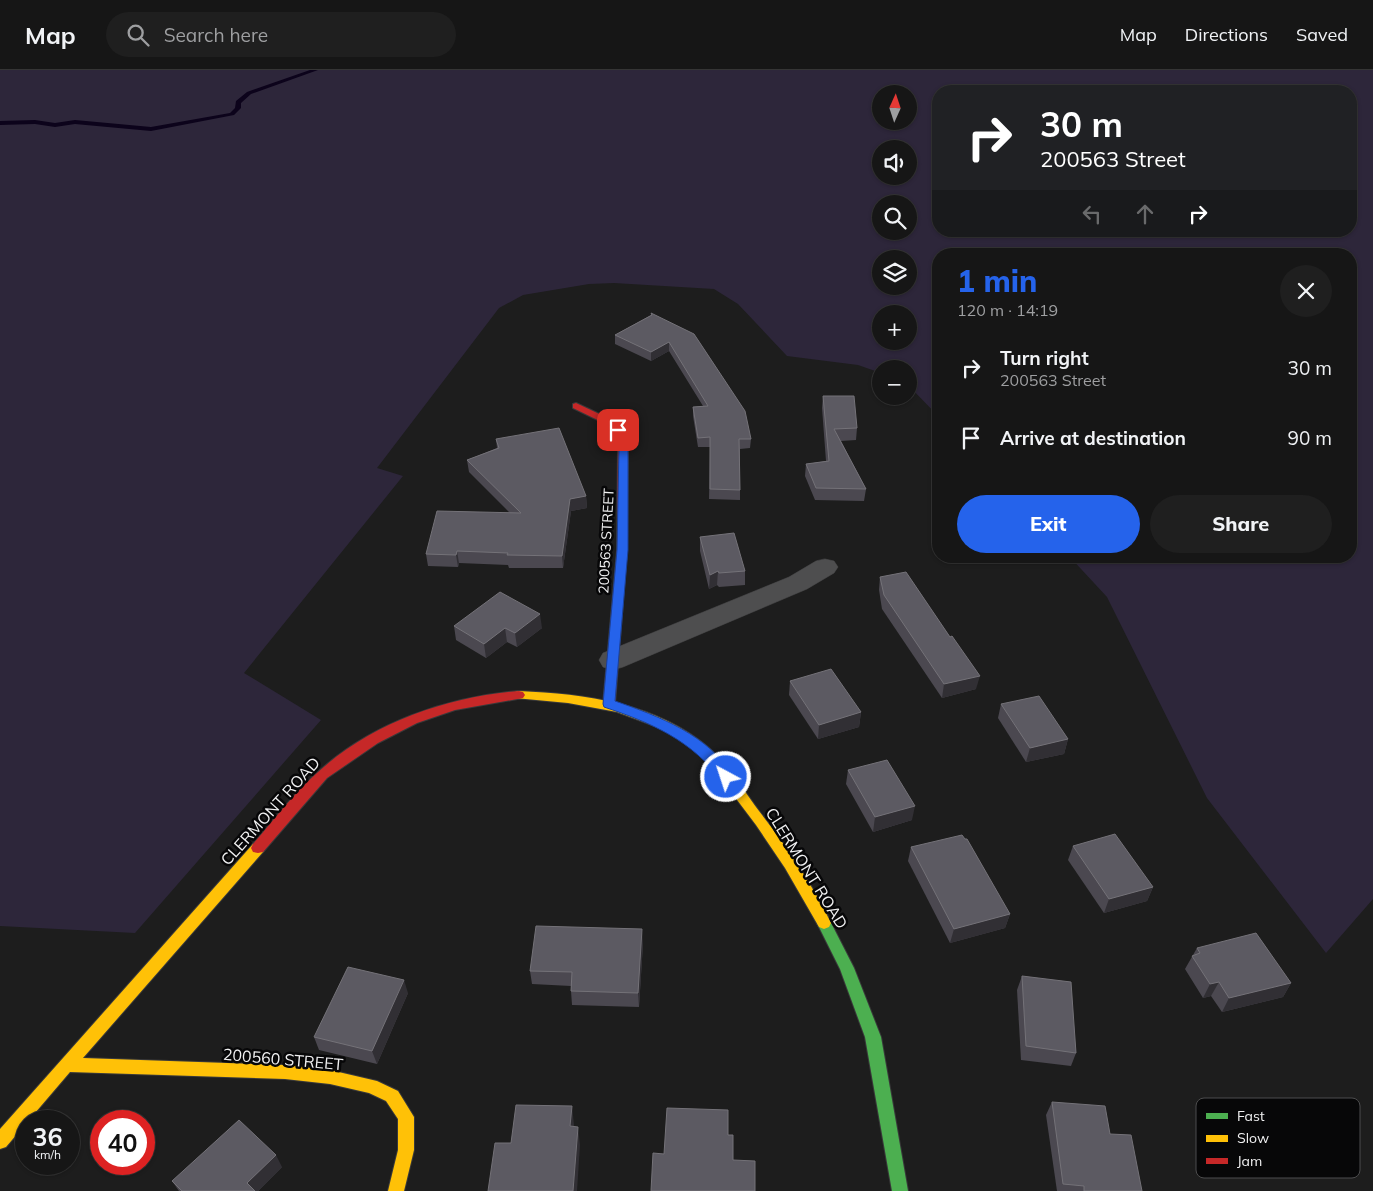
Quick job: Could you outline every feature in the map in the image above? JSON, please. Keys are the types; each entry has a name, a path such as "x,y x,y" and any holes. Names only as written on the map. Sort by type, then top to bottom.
{"street":[{"name":"200563 STREET","path":"576,406 610,422 618,430 623,446 622,550 609,704"},
{"path":"613,660 798,583 824,567"},
{"name":"CLERMONT ROAD","path":"0,1141 319,778 342,758 392,728 423,715 476,701 534,694 609,704 640,714 668,727 693,742 716,763 759,819 803,887 843,958 874,1040 900,1191"},
{"name":"200560 STREET","path":"68,1065 286,1072 369,1085 390,1094 405,1112 407,1147 396,1191"}],"shaded area":[{"path":"0,70 1373,70 1373,899 1326,953 1207,798 1107,597 1075,563 1357,563 1357,248 932,248 932,410 917,394 917,360 872,360 872,370 858,365 787,356 738,304 714,289 614,283 589,284 523,295 499,308 377,468 403,476 244,673 321,720 135,933 0,926"}],"building":[{"path":"651,313 694,334 745,411 751,439 739,439 740,490 710,489 710,437 698,438 693,407 708,406 669,342 651,352 615,335 652,315"},
{"path":"823,396 854,396 857,428 834,429 866,489 816,488 806,464 829,461"},
{"path":"559,428 586,496 570,499 562,556 507,555 508,553 457,551 456,555 426,554 437,511 521,513 467,460 499,448 496,439"},
{"path":"734,533 745,571 719,573 718,571 710,575 700,537"},
{"path":"906,572 950,637 952,636 980,676 944,684 884,595 880,577"},
{"path":"500,592 540,614 515,633 505,628 484,644 454,626"},
{"path":"831,669 861,712 819,725 790,681"},
{"path":"1039,696 1068,739 1030,748 1001,704"},
{"path":"887,760 915,806 875,817 848,770"},
{"path":"1115,834 1153,887 1109,899 1073,846"},
{"path":"962,835 967,839 1010,914 954,929 911,847"},
{"path":"536,926 642,929 638,993 571,991 572,972 530,971"},
{"path":"1256,933 1291,983 1229,998 1219,982 1210,984 1192,956 1200,953 1197,948"},
{"path":"348,967 404,980 372,1051 314,1037"},
{"path":"1022,976 1071,982 1076,1053 1026,1046"},
{"path":"1052,1102 1105,1106 1110,1134 1131,1135 1142,1191 1084,1191 1084,1186 1063,1184"},
{"path":"516,1105 572,1106 570,1126 578,1127 573,1191 488,1191 495,1143 511,1143"},
{"path":"667,1108 728,1110 728,1135 733,1135 733,1160 755,1161 755,1191 651,1191 653,1153 664,1154"},
{"path":"239,1120 276,1155 247,1183 255,1191 182,1191 172,1181"}],"waterway":[{"path":"0,123 35,122 55,125 75,122 151,129 232,114 238,108 238,102 249,93 315,70"}],"traffic: fast":[{"path":"824,923 847,968 873,1037 900,1191"}],"traffic: slow":[{"path":"519,695 568,698 617,707 664,724 686,737 705,752 717,765 760,822 790,864 824,923"},
{"path":"0,1141 258,848"},
{"path":"68,1065 285,1072 330,1077 371,1086 392,1096 406,1117 406,1150 396,1191"}],"traffic: jam":[{"path":"576,406 609,422 618,430 623,446 622,550 609,704"},
{"path":"258,848 322,775 355,751 393,729 433,712 475,701 519,695"}],"route":[{"path":"618,430 623,446 624,464 622,550 609,704 640,714 668,727 693,742 716,763 726,777"}]}
